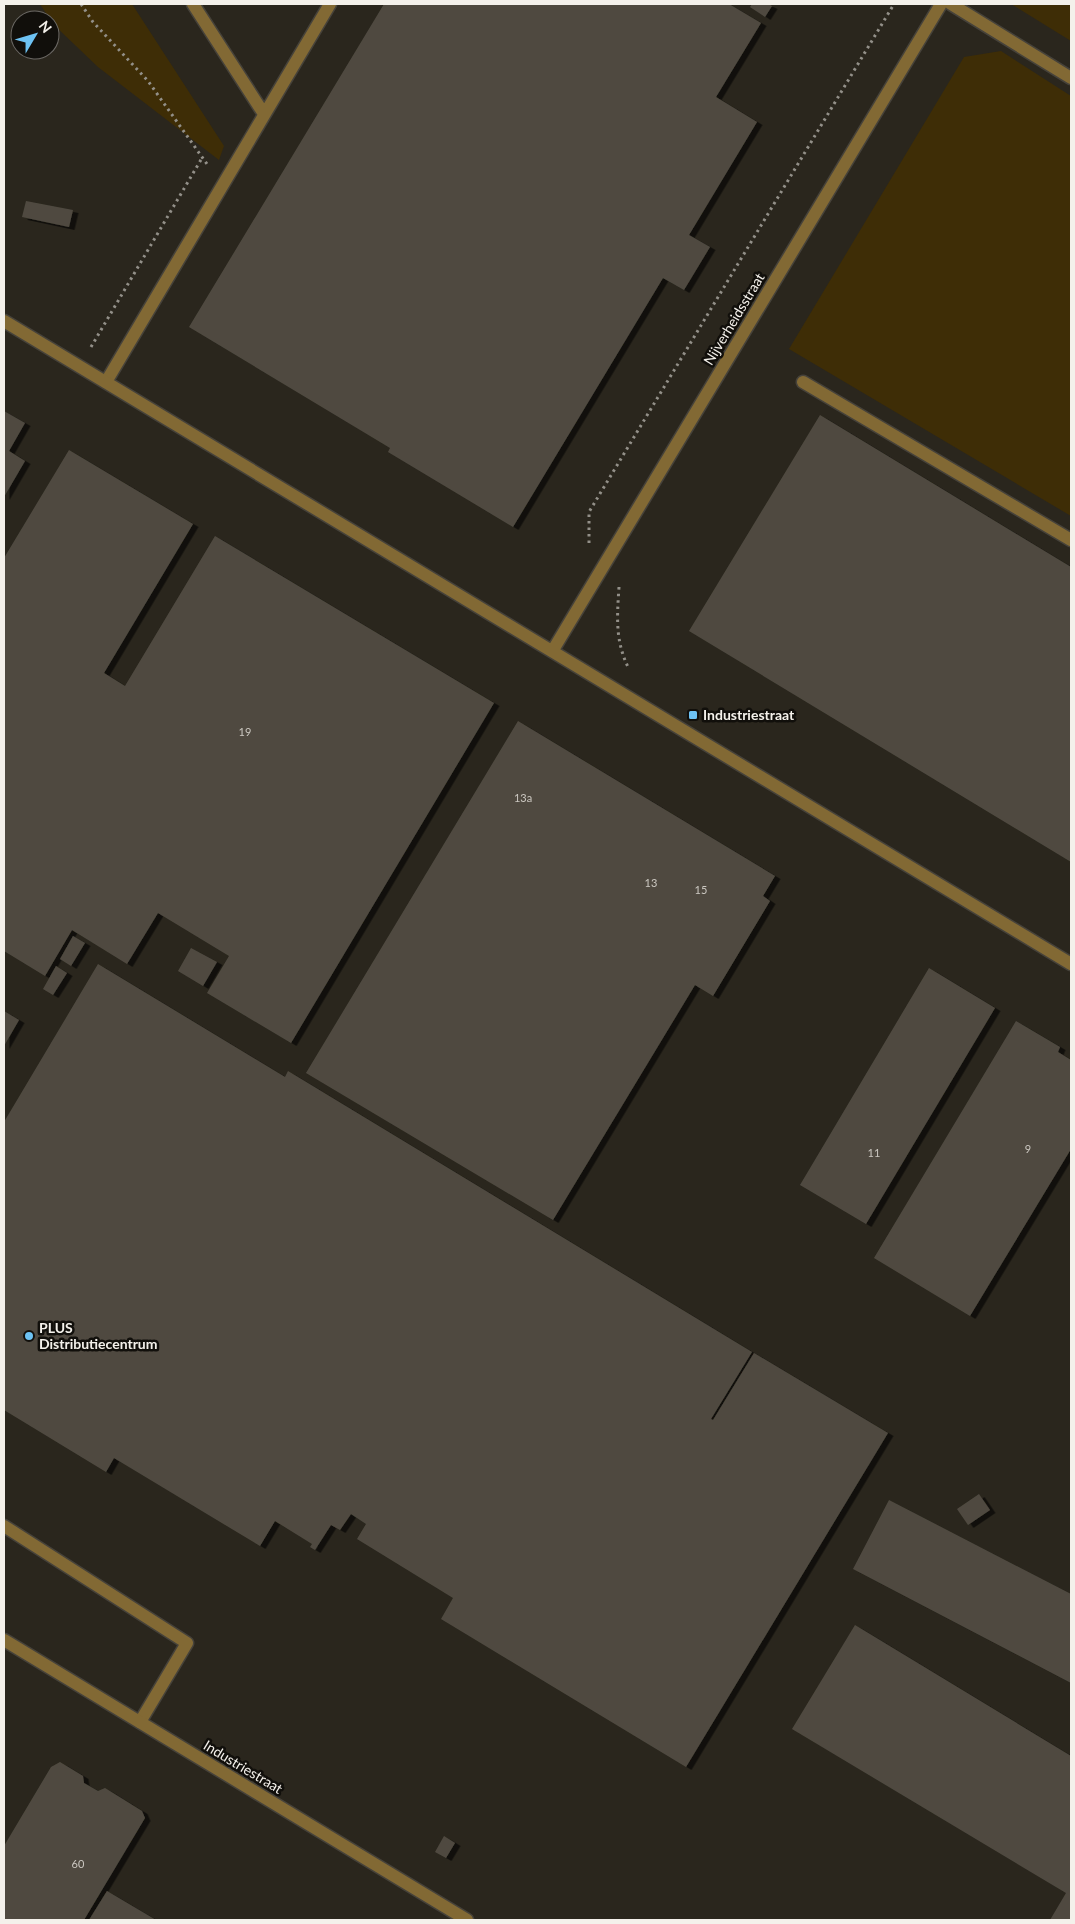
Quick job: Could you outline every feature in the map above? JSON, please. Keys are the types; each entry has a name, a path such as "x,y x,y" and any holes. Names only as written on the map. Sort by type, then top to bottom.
{"street":[{"path":"193,4 264,114"},
{"path":"106,382 330,4"},
{"name":"Nijverheidsstraat","path":"553,650 942,4"},
{"path":"951,4 1071,78"},
{"path":"4,321 553,650 1071,964"},
{"path":"804,382 1071,540"},
{"path":"4,1526 187,1643 140,1722"},
{"name":"Industriestraat","path":"4,1640 467,1920"}],"path":[{"path":"80,366 202,158 148,81 93,22 81,4"},
{"path":"648,708 620,652 617,624 620,586 626,568 589,545 589,512 894,4"}],"shaded area":[{"path":"40,4 132,4 224,146 219,160 98,67 60,31 60,10 44,10"},
{"path":"1011,4 1071,4 1071,41"},
{"path":"1001,51 1071,96 1071,516 789,349 964,57"}],"building":[{"path":"384,4 729,4 761,23 716,97 757,122 689,235 710,247 684,290 663,278 513,527 388,452 390,448 189,327"},
{"path":"752,4 768,4 772,6 765,17 750,7"},
{"path":"26,201 73,210 69,227 22,217"},
{"path":"4,411 25,423 9,451 25,461 4,497"},
{"path":"820,415 1071,567 1071,862 689,631"},
{"path":"69,450 193,524 104,673 125,686 215,536 494,703 291,1043 207,993 229,956 158,913 127,964 72,930 45,976 4,951 4,558"},
{"path":"518,721 775,876 763,896 770,901 713,996 695,985 553,1220 306,1073"},
{"path":"73,936 85,943 71,966 60,959"},
{"path":"191,948 217,962 203,986 178,971"},
{"path":"98,964 285,1077 288,1071 752,1352 711,1419 713,1420 754,1353 888,1433 686,1767 441,1619 453,1598 357,1539 366,1524 351,1514 340,1530 331,1525 315,1550 310,1547 312,1544 275,1521 260,1546 114,1458 106,1472 4,1410 4,1122"},
{"path":"56,966 67,973 53,995 43,989"},
{"path":"929,968 995,1008 866,1224 800,1185"},
{"path":"4,1011 19,1020 4,1046"},
{"path":"1016,1021 1060,1047 1058,1052 1071,1060 1071,1149 970,1316 874,1258"},
{"path":"979,1494 990,1510 968,1525 957,1509"},
{"path":"889,1500 1071,1594 1071,1683 853,1569"},
{"path":"855,1625 1071,1756 1071,1920 1050,1920 1066,1893 792,1729"},
{"path":"60,1762 83,1776 84,1783 98,1791 105,1788 142,1811 145,1818 84,1920 4,1920 4,1846 51,1767"},
{"path":"444,1836 455,1843 446,1858 435,1852"},
{"path":"107,1891 156,1920 89,1920"}],"place":[{"name":"Industriestraat","path":"693,715"},
{"name":"PLUS Distributiecentrum","path":"29,1336"}]}
